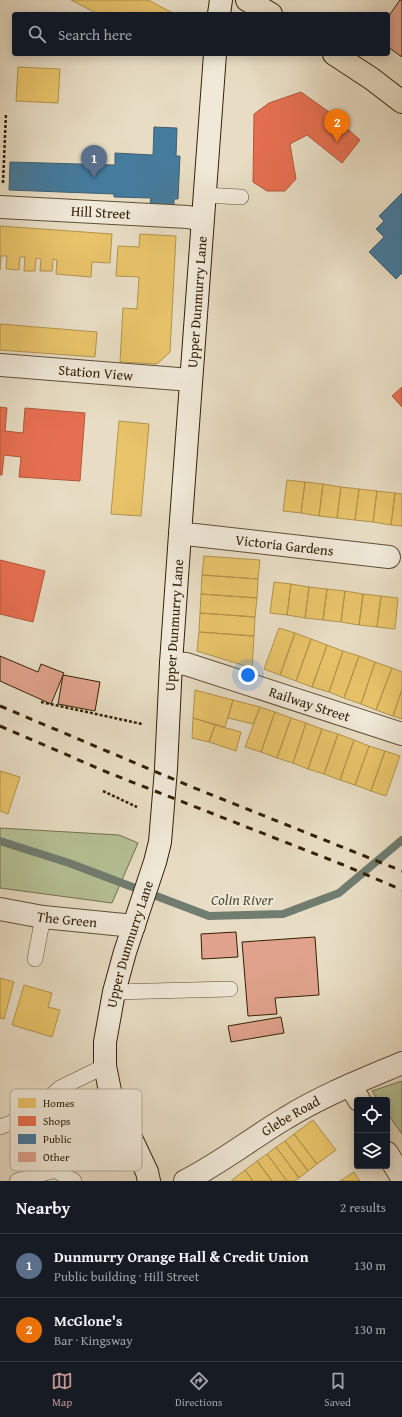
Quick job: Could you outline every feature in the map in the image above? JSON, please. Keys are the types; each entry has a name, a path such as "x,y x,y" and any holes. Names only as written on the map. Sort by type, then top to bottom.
{"main road":[{"path":"247,0 267,12"},
{"path":"337,56 372,79 402,102"}],"street":[{"path":"219,12 221,0"},
{"name":"Upper Dunmurry Lane","path":"110,1089 105,1066 105,1042 114,992 160,842 203,195 214,56"},
{"name":"Hill Street","path":"1,207 188,217 202,220"},
{"name":"Station View","path":"0,365 191,380"},
{"name":"Victoria Gardens","path":"180,534 389,557"},
{"name":"Railway Street","path":"171,663 186,664 402,734"},
{"name":"The Green","path":"0,909 43,917 136,920"},
{"name":"Glebe Road","path":"185,1181 208,1169 286,1117 322,1098 355,1092 402,1063"},
{"path":"390,1158 402,1178"},
{"name":"Upper Dunmurry Lane","path":"142,1161 149,1181"}],"lane":[{"path":"203,195 241,197"},
{"path":"35,959 43,917"},
{"path":"114,992 230,989"},
{"path":"59,1089 105,1066"},
{"path":"0,1127 10,1123"},
{"path":"17,1181 52,1171"},
{"path":"57,1171 74,1181"}],"path":[{"path":"1,207 6,113"},
{"path":"41,702 144,725 168,728"},
{"path":"102,791 133,806 162,816"}],"green space":[{"path":"0,828 119,835 138,843 112,903 0,888"},
{"path":"402,1081 402,1134 390,1117 390,1097 376,1097 372,1091"}],"building: Homes":[{"path":"71,0 148,0 171,12 94,12"},
{"path":"18,67 60,69 58,103 16,101"},
{"path":"0,226 112,234 110,263 92,262 91,277 56,274 57,260 53,259 52,271 40,271 41,259 36,258 35,271 24,271 25,257 20,257 19,270 6,269 7,256 1,256 0,270"},
{"path":"140,234 176,236 170,352 157,364 120,362 123,308 137,309 139,277 116,276 118,246 139,247"},
{"path":"0,324 97,332 95,357 0,350"},
{"path":"119,421 149,424 141,516 111,514"},
{"path":"287,480 305,482 301,513 283,511"},
{"path":"305,482 323,484 319,516 301,513"},
{"path":"323,484 341,487 337,518 319,516"},
{"path":"341,487 359,489 355,520 337,518"},
{"path":"359,489 377,491 373,522 355,520"},
{"path":"377,491 395,493 391,525 373,522"},
{"path":"395,493 402,494 402,526 391,525"},
{"path":"204,556 260,560 258,579 202,575"},
{"path":"202,575 258,579 257,598 201,594"},
{"path":"274,582 291,584 287,615 270,613"},
{"path":"291,584 309,587 305,618 287,615"},
{"path":"309,587 327,589 323,620 305,618"},
{"path":"327,589 345,591 341,622 323,620"},
{"path":"345,591 363,594 359,625 341,622"},
{"path":"201,594 257,598 255,617 200,613"},
{"path":"363,594 381,596 377,627 359,625"},
{"path":"381,596 398,598 395,629 377,627"},
{"path":"200,613 255,617 254,636 199,632"},
{"path":"279,628 295,633 280,675 264,669"},
{"path":"199,632 254,636 252,668 197,651"},
{"path":"295,633 311,639 296,681 280,675"},
{"path":"311,639 327,645 312,687 296,681"},
{"path":"327,645 343,651 329,692 312,687"},
{"path":"343,651 359,656 344,698 329,692"},
{"path":"359,656 375,662 361,704 344,698"},
{"path":"375,662 392,668 376,710 361,704"},
{"path":"392,668 402,672 402,689 393,716 376,710"},
{"path":"402,689 402,719 393,716"},
{"path":"195,690 233,700 225,727 193,718"},
{"path":"233,700 260,707 253,724 228,718"},
{"path":"260,707 275,712 261,752 245,747"},
{"path":"275,712 291,718 277,758 261,752"},
{"path":"193,718 215,725 209,742 192,738"},
{"path":"291,718 306,723 293,763 277,758"},
{"path":"306,723 322,729 308,769 293,763"},
{"path":"215,725 241,732 236,751 209,742"},
{"path":"322,729 338,734 324,774 308,769"},
{"path":"338,734 354,740 340,780 324,774"},
{"path":"354,740 369,746 355,785 340,780"},
{"path":"369,746 385,751 371,791 355,785"},
{"path":"385,751 400,756 386,796 371,791"},
{"path":"0,771 20,777 8,814 0,811"},
{"path":"0,978 14,982 4,1019 0,1018"},
{"path":"24,985 52,993 48,1007 60,1010 52,1037 12,1025"},
{"path":"313,1120 336,1150 317,1164 294,1134"},
{"path":"294,1134 317,1164 308,1171 285,1141"},
{"path":"285,1141 308,1171 299,1178 276,1147"},
{"path":"276,1147 299,1178 295,1181 287,1181 267,1154"},
{"path":"267,1154 287,1181 272,1181 257,1161"},
{"path":"257,1161 272,1181 253,1181 245,1170"},
{"path":"245,1170 253,1181 231,1181"},
{"path":"354,1172 360,1181 340,1181"}],"building: Shops":[{"path":"301,92 329,112 360,140 342,163 307,135 290,144 296,179 285,191 267,191 253,182 254,114 269,103"},
{"path":"402,387 402,407 392,396"},
{"path":"0,407 7,408 5,431 23,433 25,408 85,413 80,481 19,477 21,457 4,455 2,475 0,475"},
{"path":"0,560 45,571 33,622 0,614"}],"building: Public":[{"path":"154,127 177,128 176,156 180,156 178,199 174,199 174,205 150,204 151,198 114,197 114,194 9,190 10,162 115,165 115,153 153,155"},
{"path":"402,193 402,273 396,279 369,252 384,237 376,229 384,221 379,216"}],"building: Other":[{"path":"400,0 402,0 402,57 390,48 390,14"},
{"path":"0,656 38,672 41,664 64,673 51,704 0,681"},
{"path":"63,675 100,682 95,711 58,704"},
{"path":"236,932 238,957 202,959 201,934"},
{"path":"315,937 319,995 275,998 277,1014 248,1016 242,942"},
{"path":"281,1017 284,1033 231,1042 228,1026"}],"waterway":[{"name":"Colin River","path":"0,841 69,863 209,916 283,914 339,893 402,840"}],"railway":[{"path":"0,706 192,787 402,871"},
{"path":"0,726 109,773 341,864 402,890"}],"place":[{"name":"McGlone's","path":"337,142"},
{"name":"Dunmurry Orange Hall & Credit Union","path":"94,178"}]}
